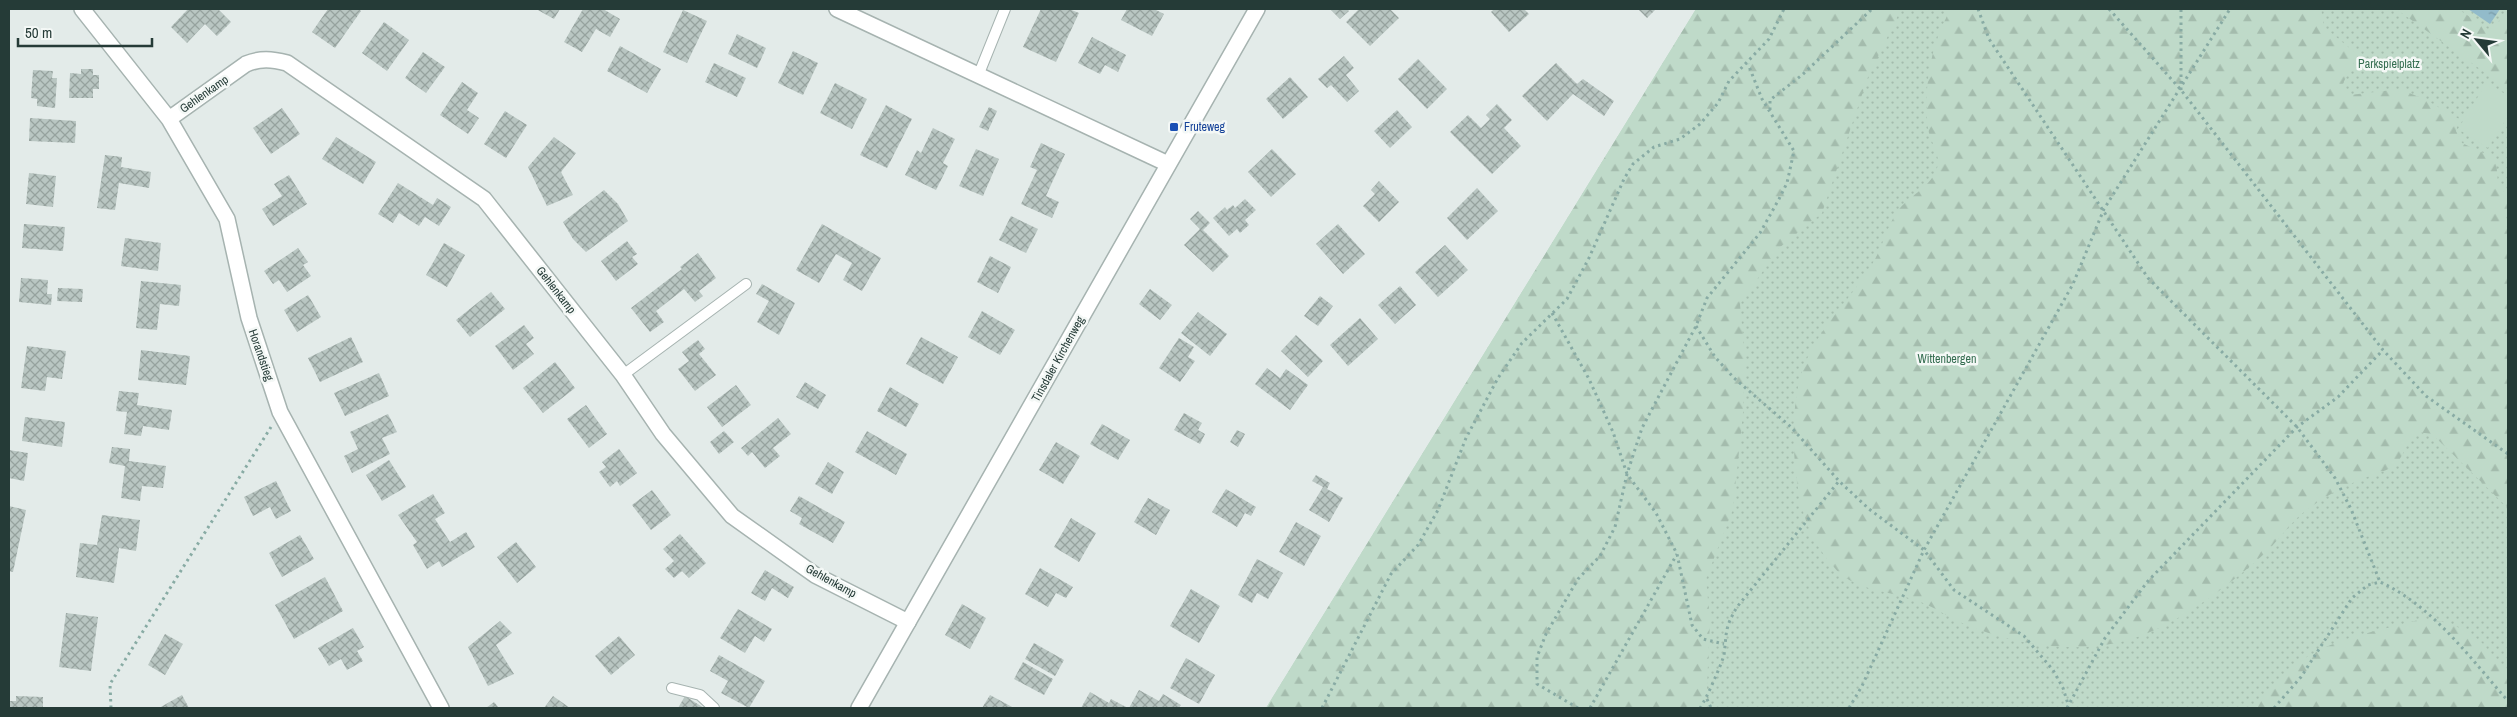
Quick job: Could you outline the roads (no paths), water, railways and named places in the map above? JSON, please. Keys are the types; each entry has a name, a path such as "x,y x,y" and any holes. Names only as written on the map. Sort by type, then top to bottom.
{"street":[{"name":"Horandstieg","path":"82,9 169,119 227,219 249,318 280,412 441,708"},
{"path":"837,9 1168,164"},
{"name":"Tinsdaler Kirchenweg","path":"859,708 1257,9"},
{"name":"Gehlenkamp","path":"169,119 246,64 256,60 268,59 287,63 484,199 623,375 663,434 732,516 815,574 908,622"}],"lane":[{"path":"978,76 1005,9"},
{"path":"623,375 746,284"},
{"path":"672,688 700,695 714,708"}],"water":[{"path":"2468,9 2500,9 2490,24"}],"place":[{"name":"Fruteweg","path":"1174,127"}],"park label":[{"name":"Parkspielplatz","path":"2389,64"},
{"name":"Wittenbergen","path":"1947,359"}]}
